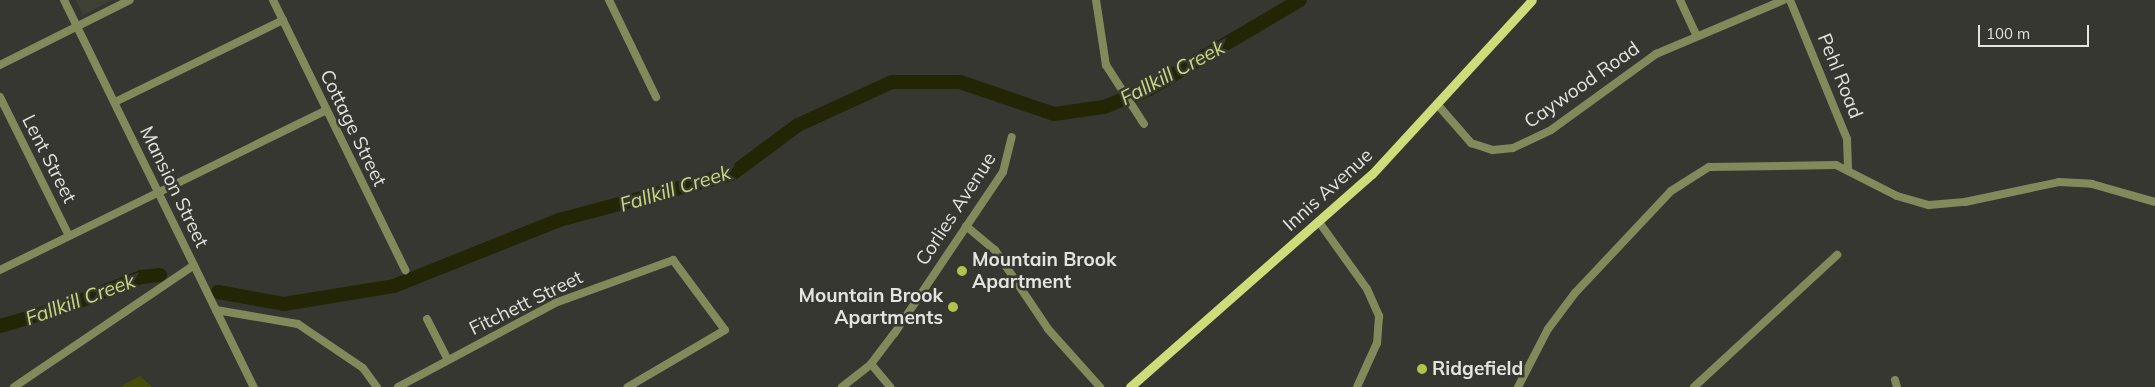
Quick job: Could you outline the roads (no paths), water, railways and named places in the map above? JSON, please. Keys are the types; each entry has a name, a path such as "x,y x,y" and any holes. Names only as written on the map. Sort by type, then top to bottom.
{"main road":[{"name":"Innis Avenue","path":"1130,387 1372,174 1532,0"}],"street":[{"name":"Mansion Street","path":"64,0 254,387"},
{"path":"0,65 130,0"},
{"name":"Cottage Street","path":"273,0 405,270"},
{"path":"609,0 656,97"},
{"path":"1096,0 1106,65 1128,105 1144,124"},
{"path":"1680,0 1696,35"},
{"name":"Caywood Road","path":"1437,104 1471,143 1493,150 1513,148 1550,130 1630,70 1696,35 1784,0"},
{"name":"Pehl Road","path":"1790,0 1847,139 1848,168"},
{"path":"115,102 283,20"},
{"name":"Lent Street","path":"0,97 69,236"},
{"path":"0,270 326,110"},
{"name":"Corlies Avenue","path":"842,387 871,364 966,226 1009,161 1012,137"},
{"path":"1518,387 1548,329 1575,293 1650,213 1692,176 1722,165 1815,163 1848,168 1898,196 1929,205 1965,202 2059,182 2092,184 2155,202"},
{"path":"1318,222 1367,289 1379,316 1376,343 1357,387"},
{"path":"966,226 995,250 1048,329 1100,387"},
{"path":"1694,387 1836,255"},
{"name":"Fitchett Street","path":"398,387 555,303 673,260 725,330 628,387"},
{"path":"14,387 194,265"},
{"path":"216,310 298,324 363,368 377,387"},
{"path":"427,319 448,360"},
{"path":"871,364 890,387"}],"waterway":[{"name":"Fallkill Creek","path":"218,292 284,304 394,286 559,220 732,174 798,125 892,82 960,82 1054,114 1104,107 1149,89 1300,0"},
{"name":"Fallkill Creek","path":"0,326 62,308 141,277 160,275"}],"place":[{"name":"Mountain Brook Apartment","path":"962,271"},
{"name":"Mountain Brook Apartments","path":"953,307"},
{"name":"Ridgefield","path":"1422,369"}]}
